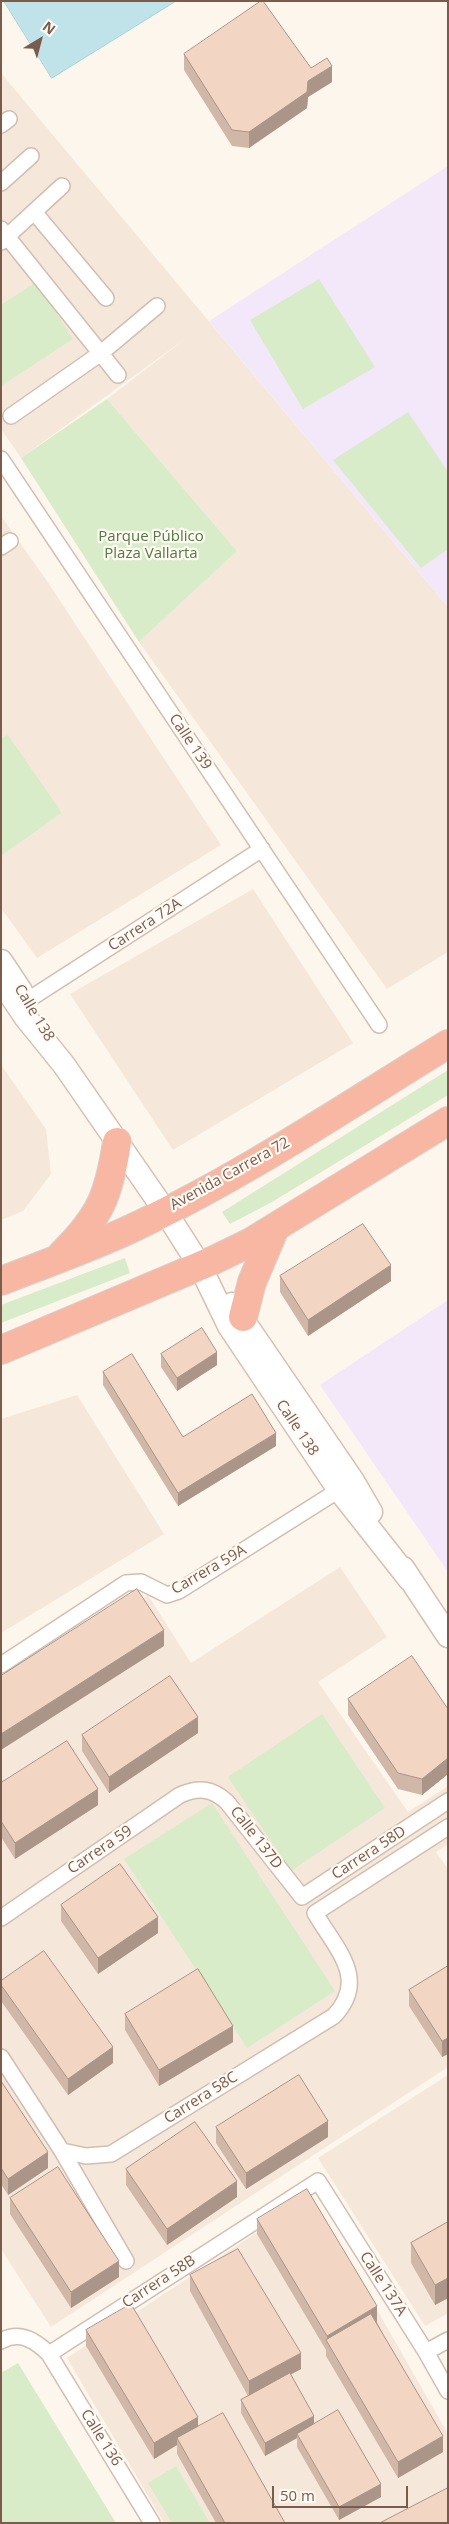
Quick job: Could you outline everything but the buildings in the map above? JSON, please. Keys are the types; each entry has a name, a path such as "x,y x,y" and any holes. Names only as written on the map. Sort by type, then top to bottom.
{"highway":[{"name":"Avenida Carrera 72","path":"1,1281 124,1232 165,1211 282,1145 448,1044"},
{"path":"1,1350 200,1266 275,1228 448,1122"},
{"path":"56,1260 86,1228 98,1211 107,1191 117,1142"},
{"path":"243,1317 252,1282 275,1228"}],"main road":[{"name":"Calle 138","path":"1,961 28,1000 64,1065"},
{"name":"Calle 138","path":"1,981 26,1018 64,1065 165,1211 200,1266 229,1326 339,1490 410,1580 448,1636"},
{"name":"Calle 138","path":"200,1266 243,1317 353,1481 410,1580"}],"street":[{"path":"1,183 31,156"},
{"path":"62,186 35,213 4,236 118,375"},
{"path":"35,213 106,298"},
{"path":"11,416 101,353 157,306"},
{"name":"Calle 139","path":"2,461 380,1025"},
{"name":"Carrera 72A","path":"28,1000 262,849"},
{"name":"Carrera 59A","path":"1,1665 126,1583 141,1582 167,1595 179,1591 339,1490"},
{"name":"Calle 137D","path":"202,1789 219,1794 227,1802 302,1897"},
{"name":"Carrera 59","path":"1,1918 180,1795 202,1789"},
{"name":"Carrera 58D","path":"302,1897 441,1806 447,1827 315,1913 345,1964 351,1980 350,1991 345,2004 334,2016"},
{"name":"Carrera 58C","path":"62,2151 86,2156 111,2154 334,2016"},
{"path":"1,2057 62,2151 126,2261"},
{"name":"Calle 137A","path":"316,2181 320,2182 353,2238 426,2352 448,2391"},
{"name":"Carrera 58B","path":"49,2354 316,2181"},
{"path":"1,2341 17,2337 28,2338 37,2342 49,2354"},
{"path":"426,2352 448,2340"},
{"name":"Calle 136","path":"49,2354 152,2523"}],"shaded area":[{"path":"1,73 448,607 448,952 387,989 139,642 237,551 107,399 185,339 21,458 1,429"},
{"path":"448,166 448,607 209,321"},
{"path":"1,516 47,581 221,845 37,958 1,908 1,856 62,813 1,741"},
{"path":"253,889 353,1043 173,1150 70,994"},
{"path":"1,1065 46,1129 51,1174 23,1211 1,1220"},
{"path":"448,1300 448,1572 320,1385"},
{"path":"77,1395 164,1534 1,1633 1,1419"},
{"path":"340,1567 387,1637 318,1682 408,1812 448,1786 448,1844 436,1852 448,1869 448,2067 51,2327 1,2249 1,1685 148,1595 191,1663"},
{"path":"448,2075 448,2313 425,2326 318,2158"},
{"path":"312,2196 448,2434 448,2523 164,2523 67,2358"}],"green space":[{"path":"319,279 375,367 303,409 250,320"},
{"path":"36,282 73,339 1,386 1,305"},
{"name":"Parque Público Plaza Vallarta","path":"107,399 237,551 139,642 21,458"},
{"path":"408,412 448,472 448,549 421,568 333,460"},
{"path":"8,735 62,813 1,856 1,739"},
{"path":"448,1070 448,1095 272,1202 230,1224 222,1212"},
{"path":"125,1258 130,1273 1,1323 1,1305"},
{"path":"322,1714 385,1808 291,1871 228,1777"},
{"path":"212,1803 335,1991 247,2048 124,1859"},
{"path":"18,2363 116,2523 1,2523 1,2373"},
{"path":"176,2466 210,2523 172,2523 148,2483"}],"water":[{"path":"4,1 176,1 52,78"}]}
